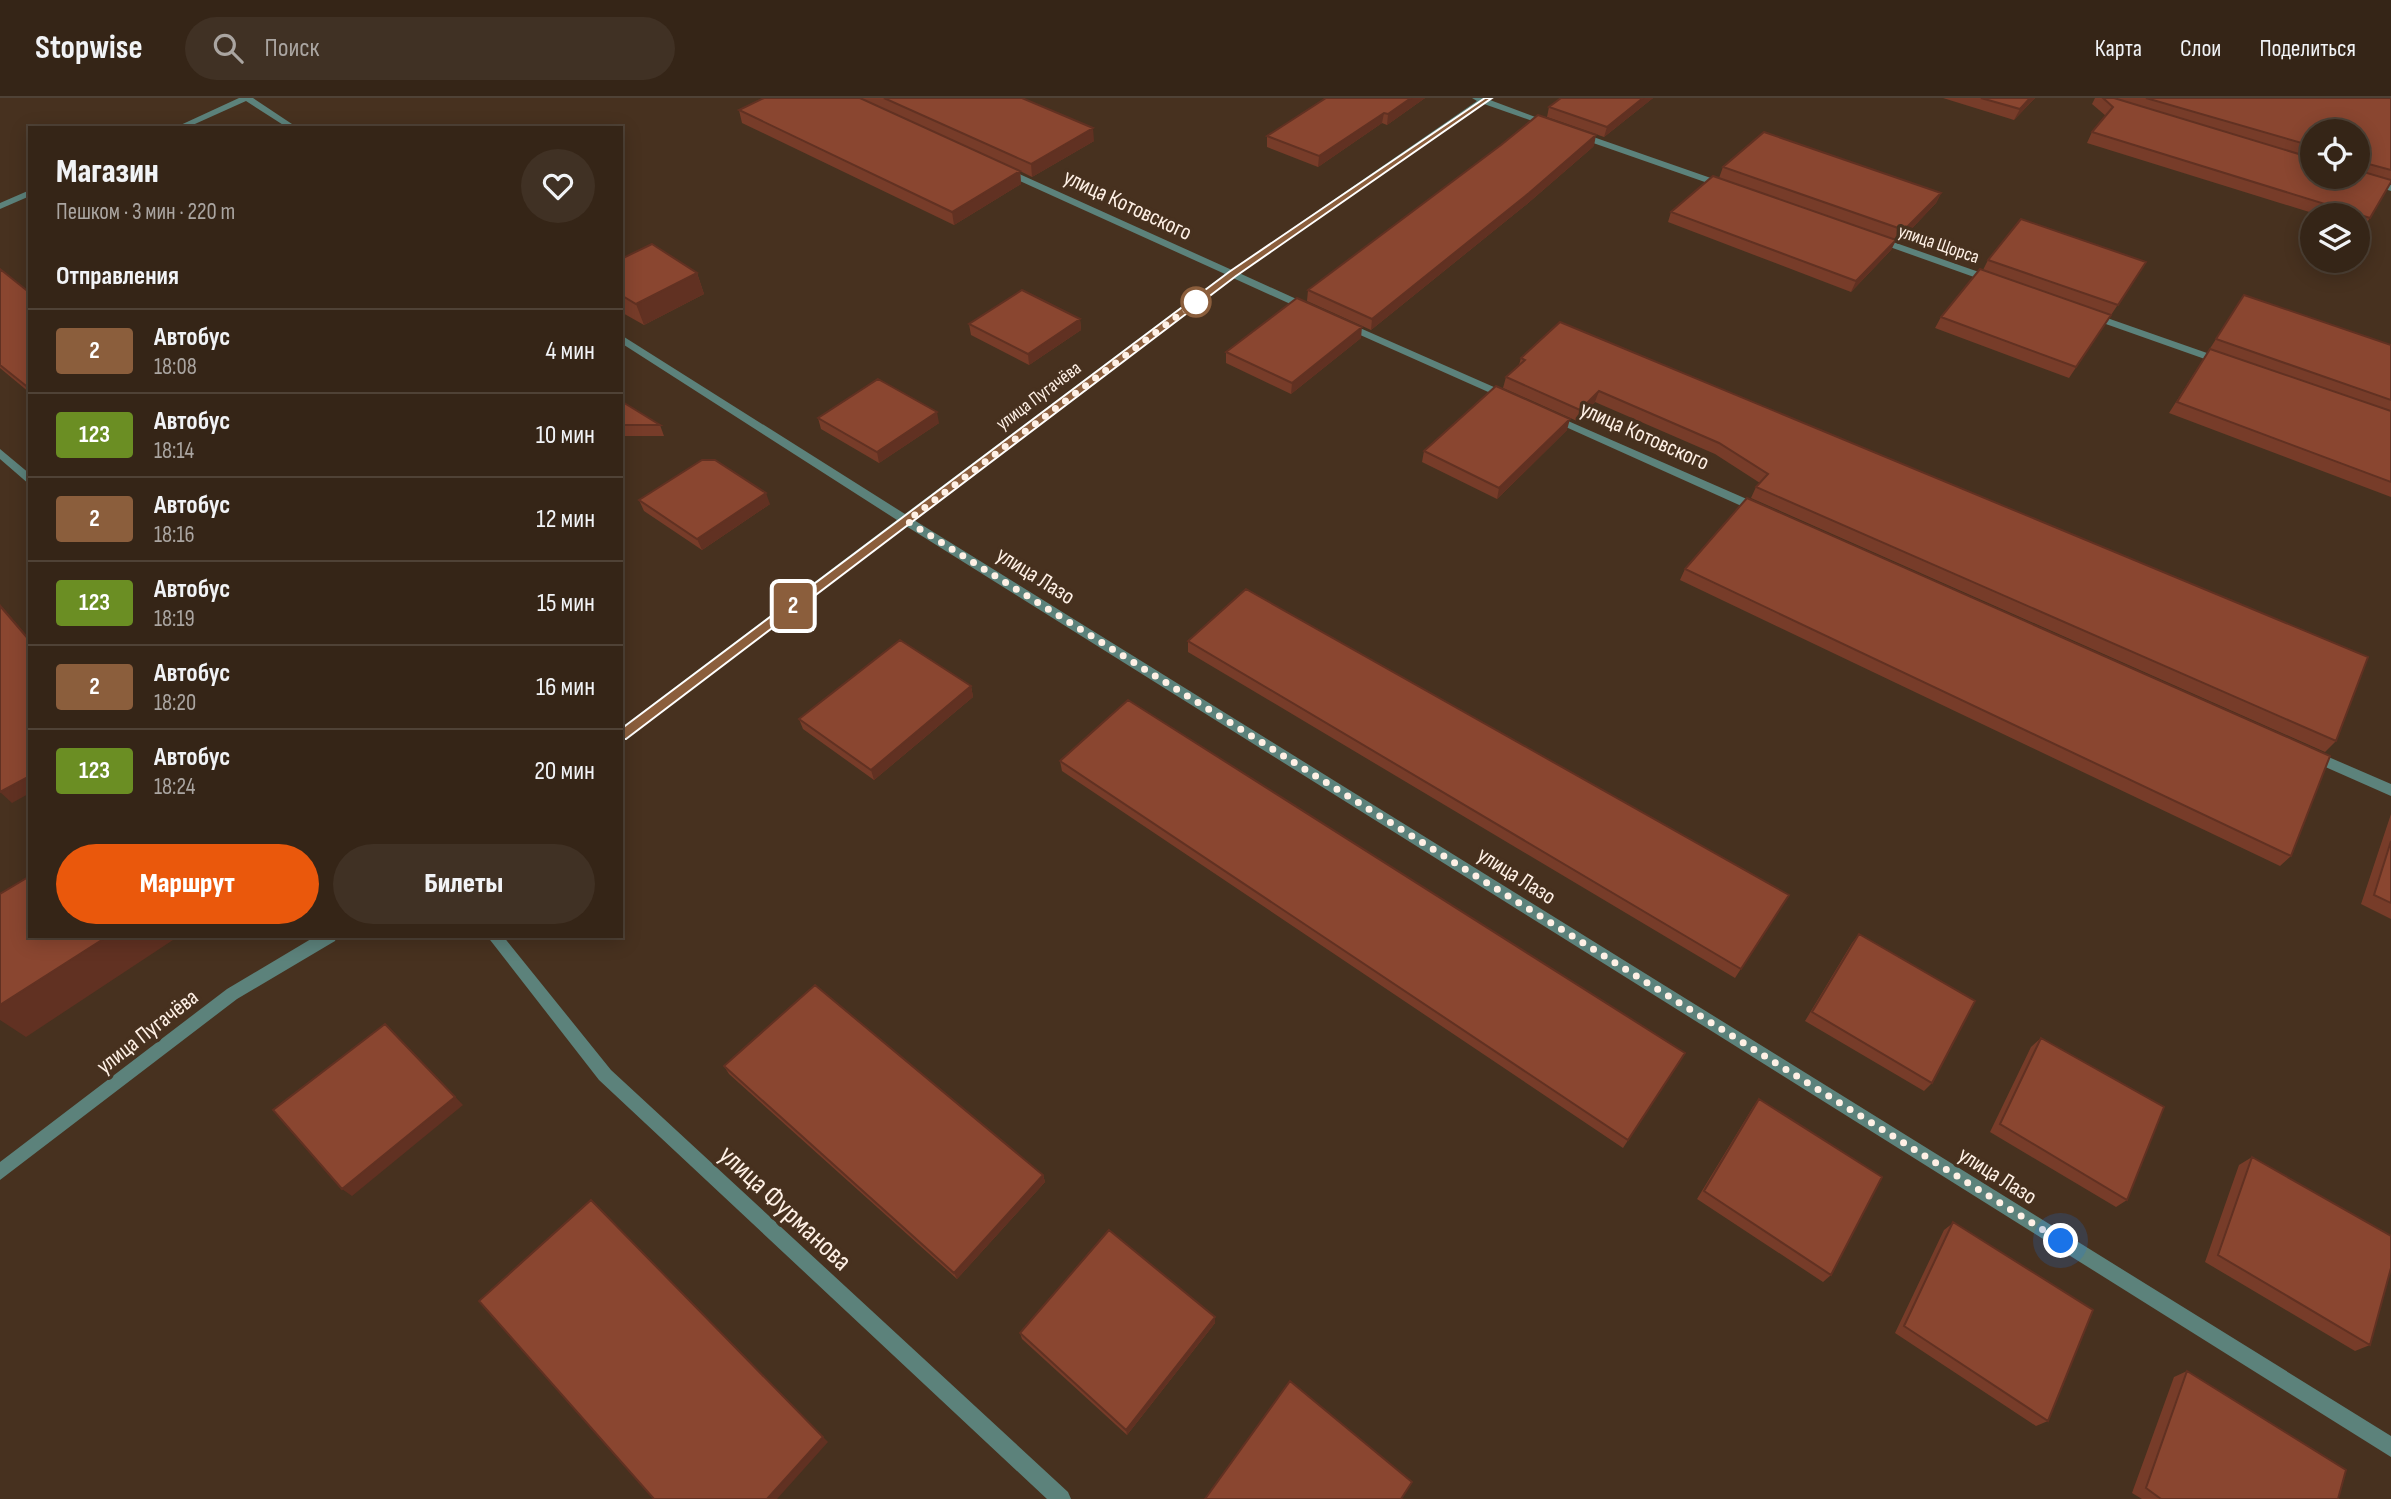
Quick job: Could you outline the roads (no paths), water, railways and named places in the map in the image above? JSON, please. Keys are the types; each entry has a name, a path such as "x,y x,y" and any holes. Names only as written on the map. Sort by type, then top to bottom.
{"street":[{"path":"183,126 247,98 291,126"},
{"path":"1482,99 1733,189"},
{"name":"улица Пугачёва","path":"623,734 1233,274 1482,99"},
{"name":"улица Котовского","path":"995,166 1322,314"},
{"path":"2370,182 2391,188"},
{"path":"0,206 28,194"},
{"name":"улица Щорса","path":"1865,236 1996,282"},
{"path":"2075,310 2233,366"},
{"path":"1334,320 1525,405"},
{"name":"улица Лазо","path":"623,339 907,521 2391,1447"},
{"name":"улица Котовского","path":"1538,411 1767,513"},
{"path":"0,453 28,479"},
{"path":"2302,751 2391,790"},
{"name":"улица Пугачёва","path":"0,1172 232,994 327,938"},
{"name":"улица Фурманова","path":"496,938 605,1075 1061,1499"}]}
